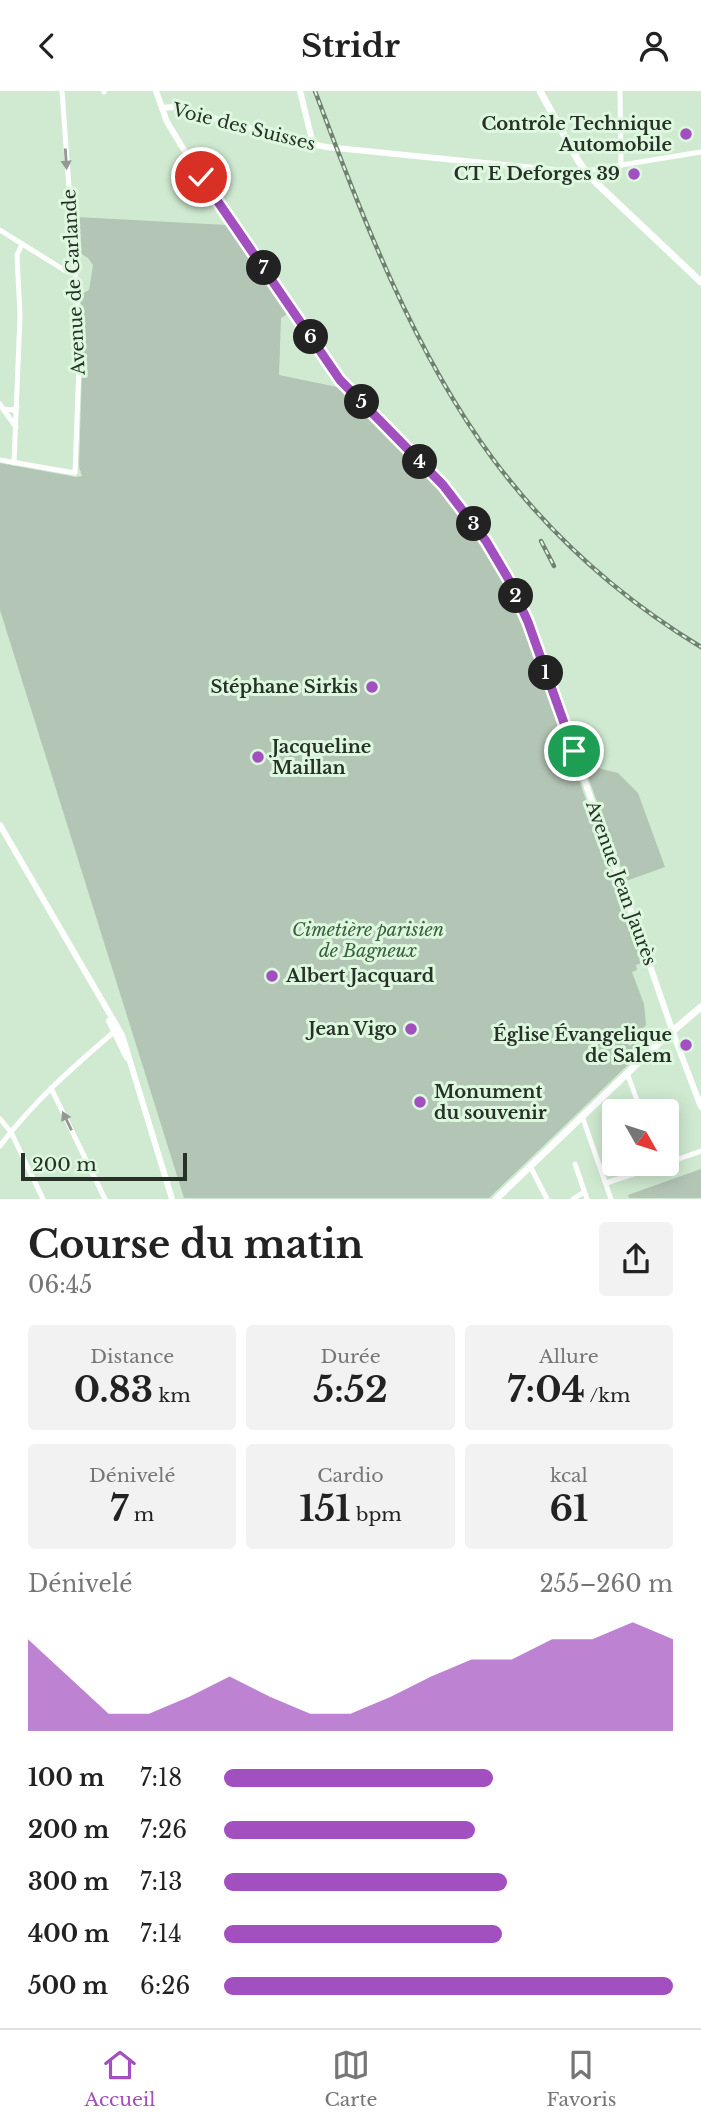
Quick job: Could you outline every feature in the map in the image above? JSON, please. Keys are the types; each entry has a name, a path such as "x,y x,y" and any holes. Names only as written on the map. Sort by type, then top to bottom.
{"main road":[{"path":"540,91 585,171 701,282"},
{"path":"496,1199 672,1031 701,1007"}],"street":[{"name":"Avenue de Garlande","path":"14,463 75,473 80,339 62,91"},
{"name":"Avenue Jean Jaurès","path":"156,91 167,122 211,194 340,380 444,487 486,541 509,580 528,622 701,1107"},
{"path":"300,91 313,144"},
{"path":"620,91 621,166"},
{"name":"Voie des Suisses","path":"162,108 173,107 326,147 585,171"},
{"path":"585,171 701,152"},
{"path":"0,230 64,270 75,274"},
{"path":"0,460 14,463 20,316 17,255 22,244"},
{"path":"2,407 13,410 17,407"},
{"path":"2,407 16,427"},
{"path":"0,825 115,1031 130,1065 172,1198"},
{"path":"65,939 119,1029 127,1047 130,1065"},
{"path":"0,1146 51,1088 115,1031"},
{"path":"628,1073 637,1099"},
{"path":"51,1088 105,1199"},
{"path":"582,1116 611,1199"},
{"path":"0,1119 10,1132 43,1199"},
{"path":"679,1158 701,1151"},
{"path":"573,1199 585,1195 575,1164"},
{"path":"530,1166 547,1199"},
{"path":"606,1183 627,1176"}],"green space":[{"name":"Cimetière parisien de Bagneux","path":"76,217 227,225 289,313 281,318 279,375 342,388 459,512 481,543 520,615 644,962 636,965 637,970 632,972 644,1004 646,1025 625,1035 629,1046 643,1038 659,1035 489,1198 184,1198 0,610 0,463 82,476 79,467 83,336 80,295 89,290 93,265 78,252"},
{"path":"598,768 618,773 638,793 665,867 626,881 587,774"},
{"path":"701,1169 701,1198 629,1198 628,1195"}],"railway":[{"path":"315,91 371,234 414,328 438,374 493,459 538,513 588,563 642,607 701,647"},
{"path":"541,541 554,566"}],"place":[{"name":"Contrôle Technique Automobile","path":"686,134"},
{"name":"CT E Deforges 39","path":"634,174"},
{"name":"Stéphane Sirkis","path":"372,687"},
{"name":"Jacqueline Maillan","path":"258,757"},
{"name":"Albert Jacquard","path":"272,976"},
{"name":"Jean Vigo","path":"411,1029"},
{"name":"Église Évangelique de Salem","path":"686,1045"},
{"name":"Monument du souvenir","path":"420,1102"}],"route":[{"path":"201,177 340,380 443,485 486,541 509,580 528,622 574,751"}]}
